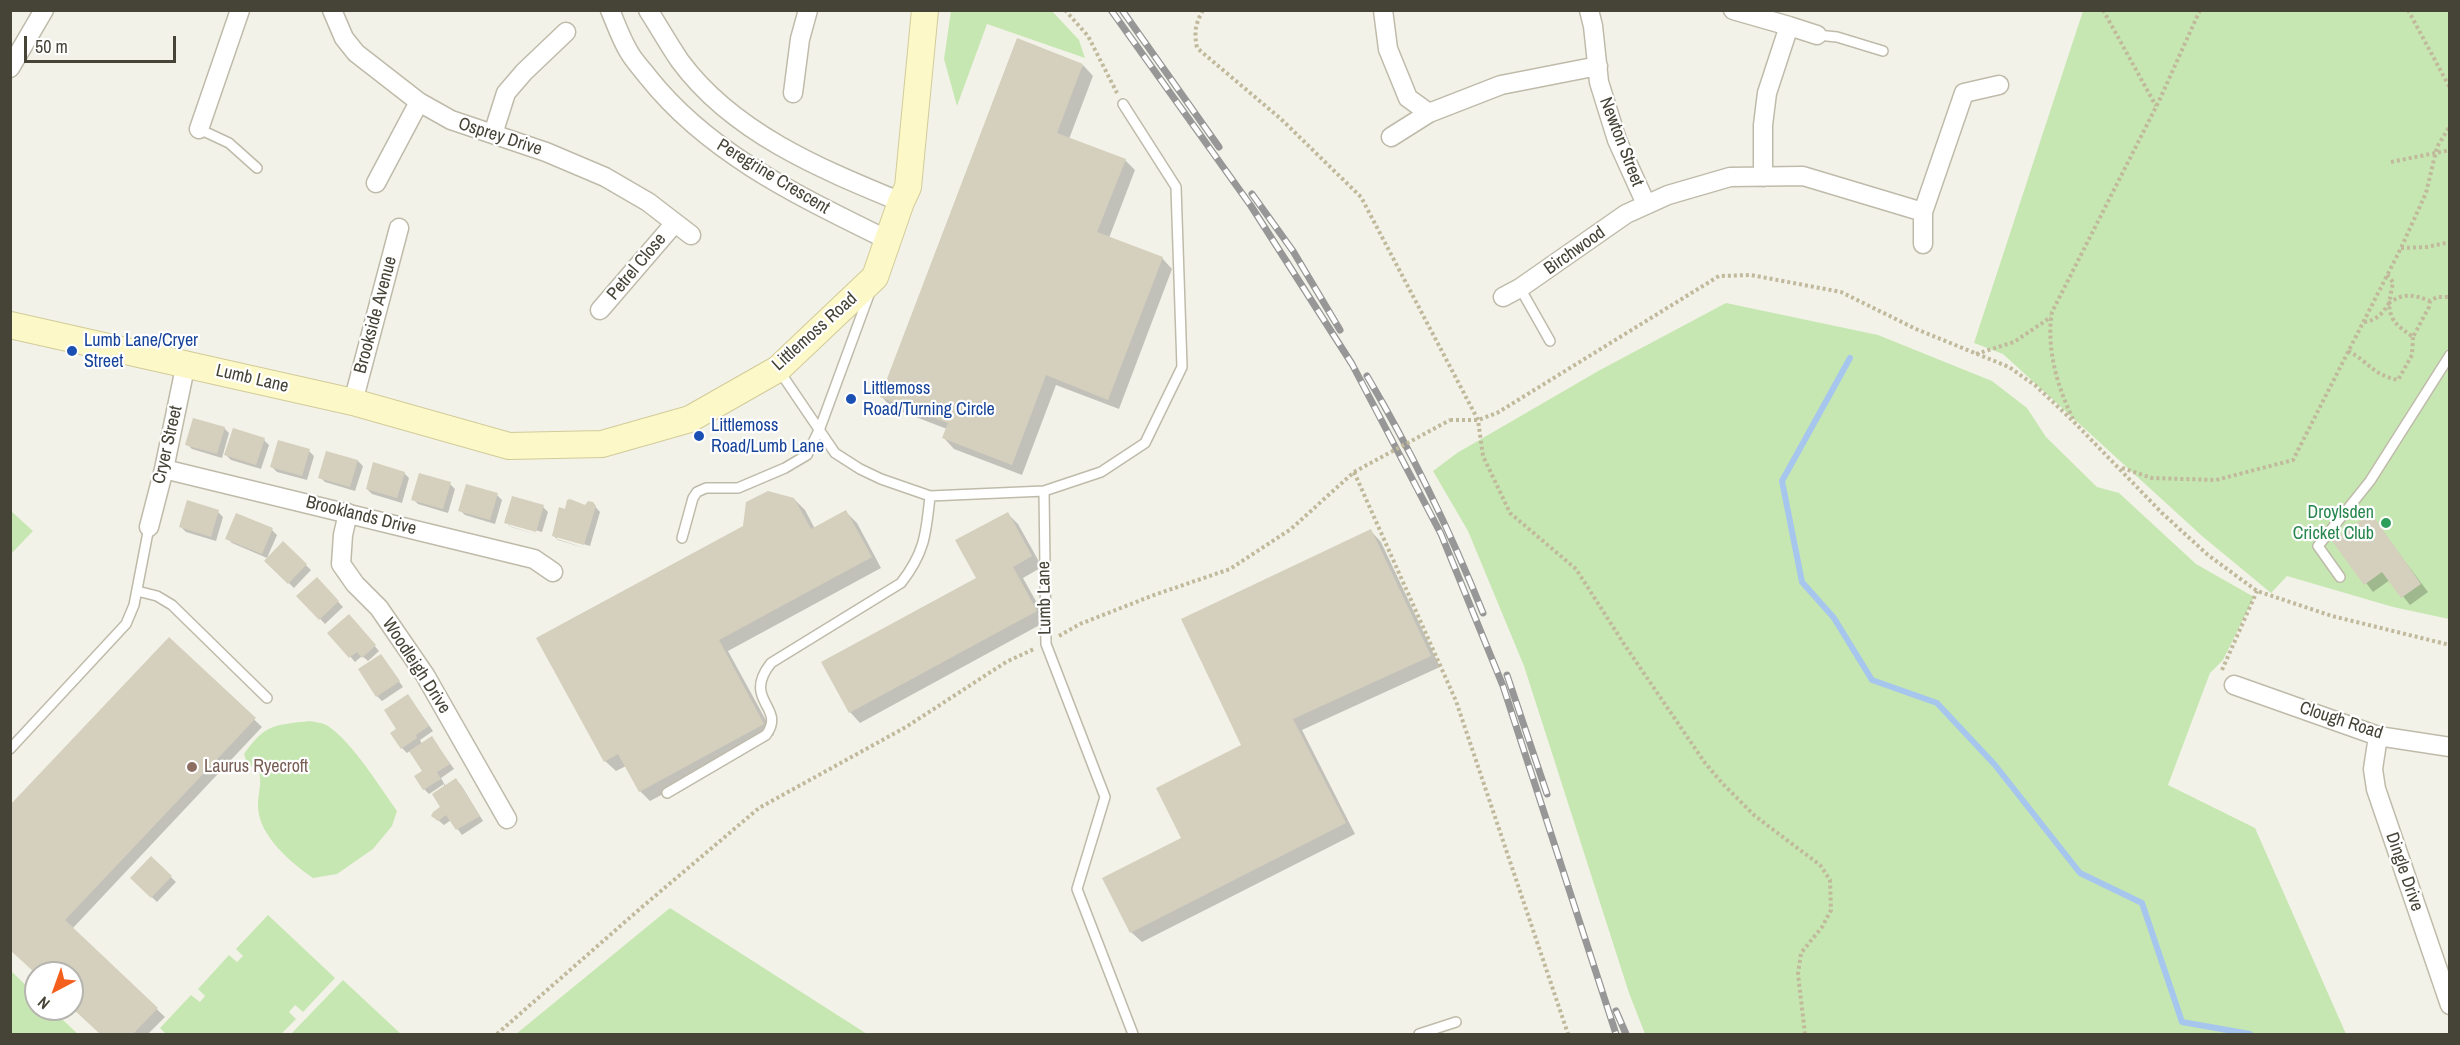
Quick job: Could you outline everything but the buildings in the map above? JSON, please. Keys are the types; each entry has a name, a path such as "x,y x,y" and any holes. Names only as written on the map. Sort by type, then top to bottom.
{"street":[{"path":"11,70 44,10"},
{"path":"200,129 240,10"},
{"name":"Osprey Drive","path":"332,10 344,38 356,52 419,102 451,120 546,152 605,177 648,202 674,224 692,235"},
{"name":"Peregrine Crescent","path":"610,10 629,52 664,97 703,134 753,169 802,197 888,240"},
{"name":"Peregrine Crescent","path":"648,10 681,62 714,98 740,121 836,175 901,202"},
{"path":"793,93 800,39 808,10"},
{"name":"Littlemoss Road","path":"353,402 510,446 602,444 690,419 778,369 875,277 908,187 925,10"},
{"path":"1383,10 1388,49 1408,98 1429,113"},
{"name":"Newton Street","path":"1589,10 1599,82 1617,140 1646,204 1668,195 1730,177 1803,176 1923,212"},
{"path":"1733,10 1817,34"},
{"path":"1763,177 1763,125 1767,93 1789,26"},
{"path":"493,134 507,93 524,72 566,32"},
{"path":"1391,137 1429,113 1502,85 1598,66"},
{"path":"1923,244 1923,212 1964,93 1999,85"},
{"path":"376,183 419,102"},
{"name":"Birchwood","path":"1503,297 1520,288 1626,214 1646,204"},
{"name":"Petrel Close","path":"600,310 674,224"},
{"name":"Brookside Avenue","path":"353,402 399,228"},
{"name":"Lumb Lane","path":"10,325 353,402"},
{"name":"Cryer Street","path":"149,527 164,469 186,363"},
{"name":"Brooklands Drive","path":"164,469 534,559 553,573"},
{"name":"Woodleigh Drive","path":"348,513 342,535 341,564 354,584 379,608 425,675 507,819"},
{"name":"Clough Road","path":"2234,685 2378,736 2450,747"},
{"name":"Dingle Drive","path":"2378,736 2373,770 2376,789 2450,1005"}],"lane":[{"path":"1817,34 1837,37 1883,51"},
{"path":"778,369 835,453 860,469 930,496 1044,491 1101,472 1145,443 1182,367 1176,187 1123,104"},
{"path":"200,129 229,143 257,168"},
{"path":"682,538 693,498 697,492 706,488 738,488 785,468 807,455 820,428 875,277"},
{"path":"1520,288 1550,341"},
{"path":"2340,577 2318,546 2370,481 2450,355"},
{"name":"Lumb Lane","path":"1044,491 1046,644 1106,796 1077,889 1133,1035"},
{"path":"667,793 766,735 773,727 772,718 759,688 762,675 771,663 901,583 913,568 924,546 930,496"},
{"path":"10,749 119,633 134,605 149,527"},
{"path":"137,591 157,596 172,605 267,698"},
{"path":"1419,1035 1456,1023"}],"path":[{"path":"1065,10 1088,36 1123,104"},
{"path":"1203,10 1195,22 1194,36 1197,48 1281,119 1361,197 1478,420 1483,456 1510,513 1576,569 1705,763 1723,784 1755,816 1820,865 1830,880 1831,910 1822,927 1801,953 1798,974 1805,1035"},
{"path":"2103,10 2157,107"},
{"path":"2074,422 2062,398 2052,360 2051,317 2157,107 2200,10"},
{"path":"2408,10 2450,88"},
{"path":"2120,467 2152,478 2216,480 2293,460 2401,248 2426,193 2435,152 2450,126"},
{"path":"2391,162 2450,150"},
{"path":"2401,248 2427,247 2450,242"},
{"path":"2387,274 2394,282 2389,303 2390,315 2394,324 2413,337"},
{"path":"497,1035 674,879 759,808 906,727 1006,662 1046,644 1080,624 1230,569 1291,529 1354,472 1450,420 1478,420 1497,413 1719,276 1751,275 1841,292 1916,329 2009,367 2036,386 2208,555 2257,591 2332,616 2450,645"},
{"path":"2363,322 2370,322 2383,312 2389,303 2400,296 2411,294 2430,301 2437,297 2450,297"},
{"path":"2348,351 2363,360 2374,372 2398,380 2412,356 2413,337 2430,301"},
{"path":"1975,354 2014,342 2051,317"},
{"path":"1354,472 1456,701 1568,1035"},
{"path":"2234,685 2221,671 2257,591"}],"green space":[{"path":"951,11 1052,11 1079,40 1085,58 987,24 957,106 944,59"},
{"path":"2083,11 2449,11 2449,619 2393,607 2287,576 2271,593 2202,536 2003,354 1974,343"},
{"path":"1726,303 1878,335 1992,381 2027,408 2046,437 2097,487 2119,493 2196,564 2254,597 2223,660 2210,673 2168,785 2255,828 2346,1034 1645,1034 1629,993 1524,666 1468,531 1433,471 1457,453 1600,370"},
{"path":"11,511 33,531 11,554"},
{"path":"310,721 328,726 347,743 397,811 392,826 373,849 337,874 313,878 286,856 270,838 259,817 259,770 247,764 244,754 258,737 271,728"},
{"path":"670,908 867,1034 516,1034"},
{"path":"268,915 335,978 303,1012 295,1005 289,1012 296,1019 281,1034 166,1034 160,1028 191,995 200,1002 205,996 198,989 229,955 237,962 243,956 236,949"},
{"path":"11,971 24,983 24,1021 64,1021 78,1034 11,1034"},
{"path":"343,980 401,1034 291,1034"}],"waterway":[{"path":"1850,358 1782,481 1802,582 1834,618 1872,680 1937,703 1995,765 2080,873 2142,903 2182,1022 2250,1034"}],"railway":[{"path":"1111,10 1251,206 1352,364 1441,534 1503,686 1616,1034"},
{"path":"1122,10 1219,147"},
{"path":"1252,194 1293,251 1340,330"},
{"path":"1367,376 1430,492 1483,613"},
{"path":"1507,675 1547,794"},
{"path":"1616,1011 1626,1034"}],"place":[{"name":"Lumb Lane/Cryer Street","path":"72,351"},
{"name":"Littlemoss Road/Turning Circle","path":"851,399"},
{"name":"Littlemoss Road/Lumb Lane","path":"699,436"},
{"name":"Droylsden Cricket Club","path":"2386,523"},
{"name":"Laurus Ryecroft","path":"192,767"}]}
